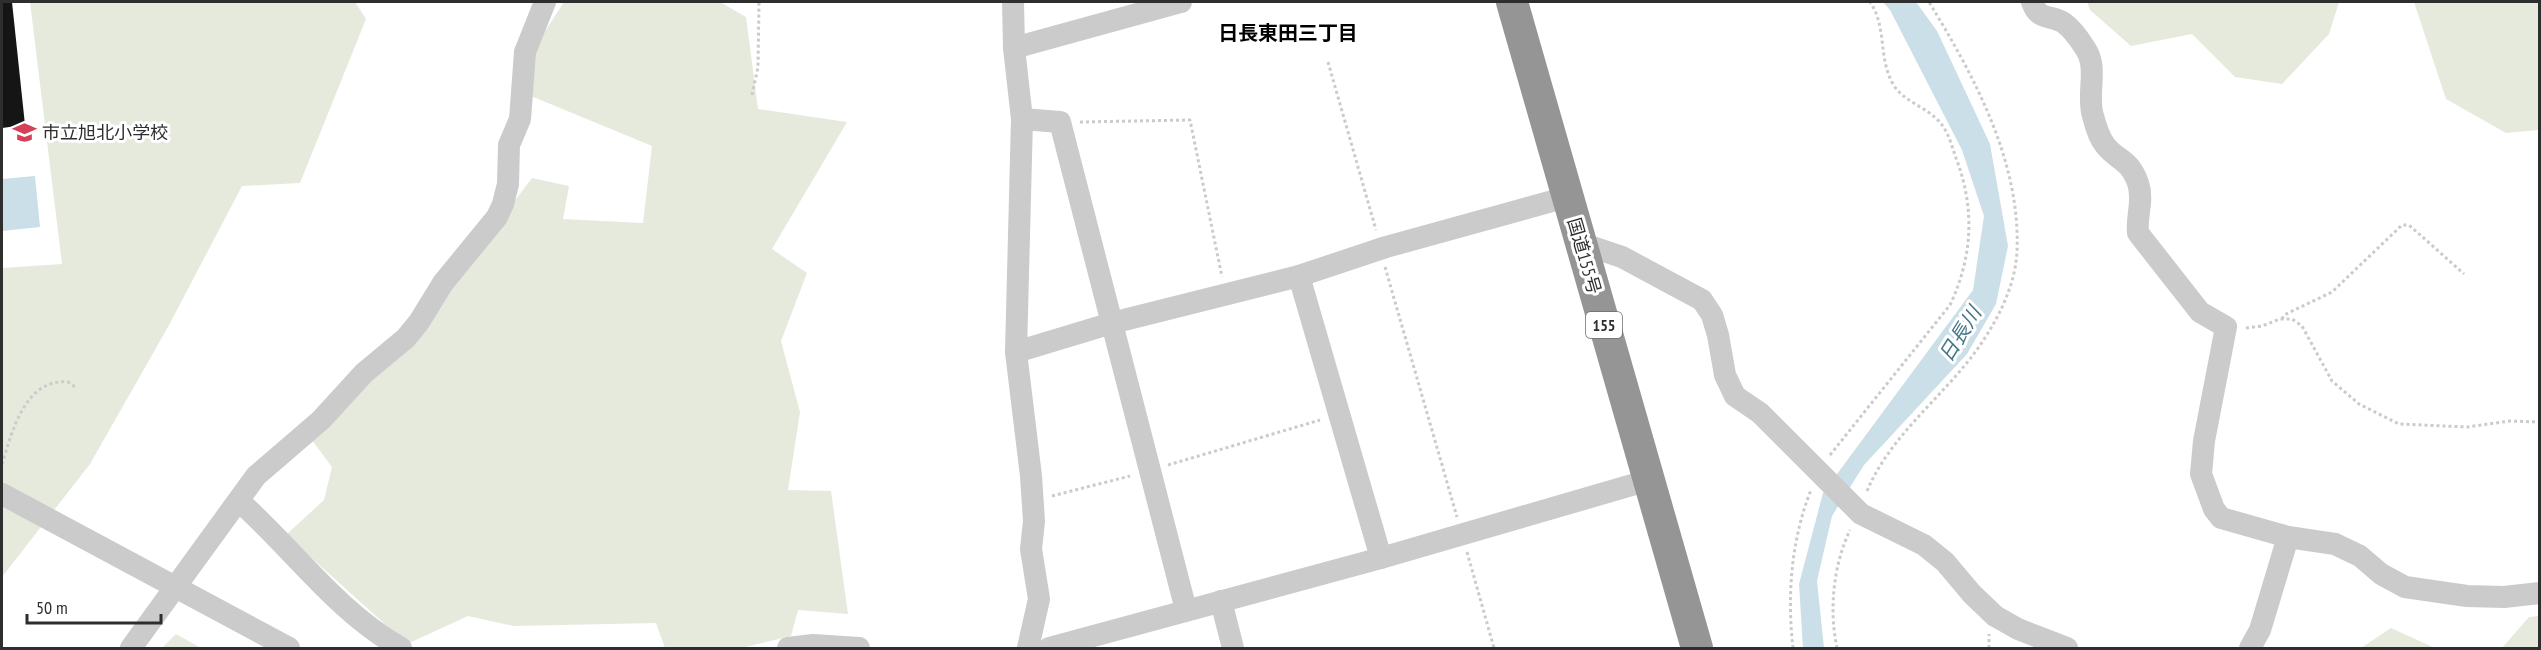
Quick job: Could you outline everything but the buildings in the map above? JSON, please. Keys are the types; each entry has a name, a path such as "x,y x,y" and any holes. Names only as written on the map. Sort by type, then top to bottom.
{"highway":[{"name":"国道155号","path":"1512,2 1697,648"}],"street":[{"path":"131,648 256,476 321,420 364,373 406,338 419,322 443,283 497,217 508,184 509,145 520,119 525,52 545,2"},
{"path":"1013,2 1014,48 1022,119 1016,352 1033,501 1034,522 1031,549 1039,599 1028,648"},
{"path":"1014,48 1181,2"},
{"path":"2032,2 2034,8 2042,16 2064,23 2085,48 2091,59 2093,117 2105,145 2127,162 2139,185 2141,202 2137,224 2138,233 2200,312 2226,327 2204,441 2201,474 2206,491 2220,518 2288,537 2335,544 2360,556 2381,574 2405,587 2467,596 2504,597 2540,593"},
{"path":"1022,119 1060,122 1185,610"},
{"path":"1016,352 1112,323 1299,276 1380,249 1567,197"},
{"path":"1580,243 1622,257 1702,300 1712,315 1725,375 1735,396 1760,413 1856,510 1924,545 1945,562 1972,594 1995,615 2018,629 2067,648"},
{"path":"1299,276 1381,558"},
{"path":"1048,648 1381,558 1649,480"},
{"path":"2,494 289,648"},
{"path":"239,501 318,583 364,625 401,648"},
{"path":"2250,648 2260,630 2288,537"},
{"path":"1221,600 1233,648"},
{"path":"788,648 859,648"}],"path":[{"path":"752,95 758,67 759,2"},
{"path":"1793,648 1790,581 1809,494 1838,443 1950,304 1961,282 1967,258 1969,208 1967,191 1954,152 1941,124 1902,95 1893,84 1882,56 1881,23 1870,2"},
{"path":"1837,648 1834,613 1838,566 1842,547 1856,510 1886,455 1984,340 2005,298 2017,251 2006,162 1974,83 1929,2"},
{"path":"1328,62 1494,648"},
{"path":"1060,122 1190,120 1226,295"},
{"path":"2282,319 2284,315 2332,292 2402,225 2409,225 2464,274"},
{"path":"2226,327 2252,328 2282,319 2292,319 2302,326 2332,381 2359,404 2398,424 2466,428 2510,421 2540,422"},
{"path":"2,464 12,431 30,398 50,383 68,382 75,387"},
{"path":"1033,501 1339,415"}],"shaded area":[{"path":"30,2 355,2 366,19 300,183 242,186 168,327 90,464 2,577 2,268 62,264"},
{"path":"564,2 720,2 746,17 758,109 847,122 772,249 807,273 781,341 800,412 788,490 831,491 848,614 798,610 791,636 741,648 665,648 656,623 514,626 468,616 407,644 286,535 324,500 332,467 308,435 423,322 532,178 569,186 563,219 643,223 652,146 531,96 533,50"},
{"path":"2087,2 2339,2 2329,34 2282,84 2235,77 2192,34 2131,46 2090,10"},
{"path":"2414,2 2539,2 2539,130 2506,133 2446,99"},
{"path":"2539,616 2539,648 2502,648 2529,617"},
{"path":"2391,628 2435,648 2361,648"},
{"path":"176,634 201,648 162,648"}],"water":[{"name":"日長川","path":"1883,2 1916,2 1937,31 1990,144 2008,246 1996,304 1967,354 1864,465 1832,516 1817,581 1824,648 1803,648 1799,584 1823,493 1973,290 1984,216 1962,150 1890,10"},
{"path":"35,176 40,227 2,231 2,179"}],"place":[{"name":"市立旭北小学校","path":"24,133"}],"district":[{"name":"日長東田三丁目","path":"1288,33"}]}
